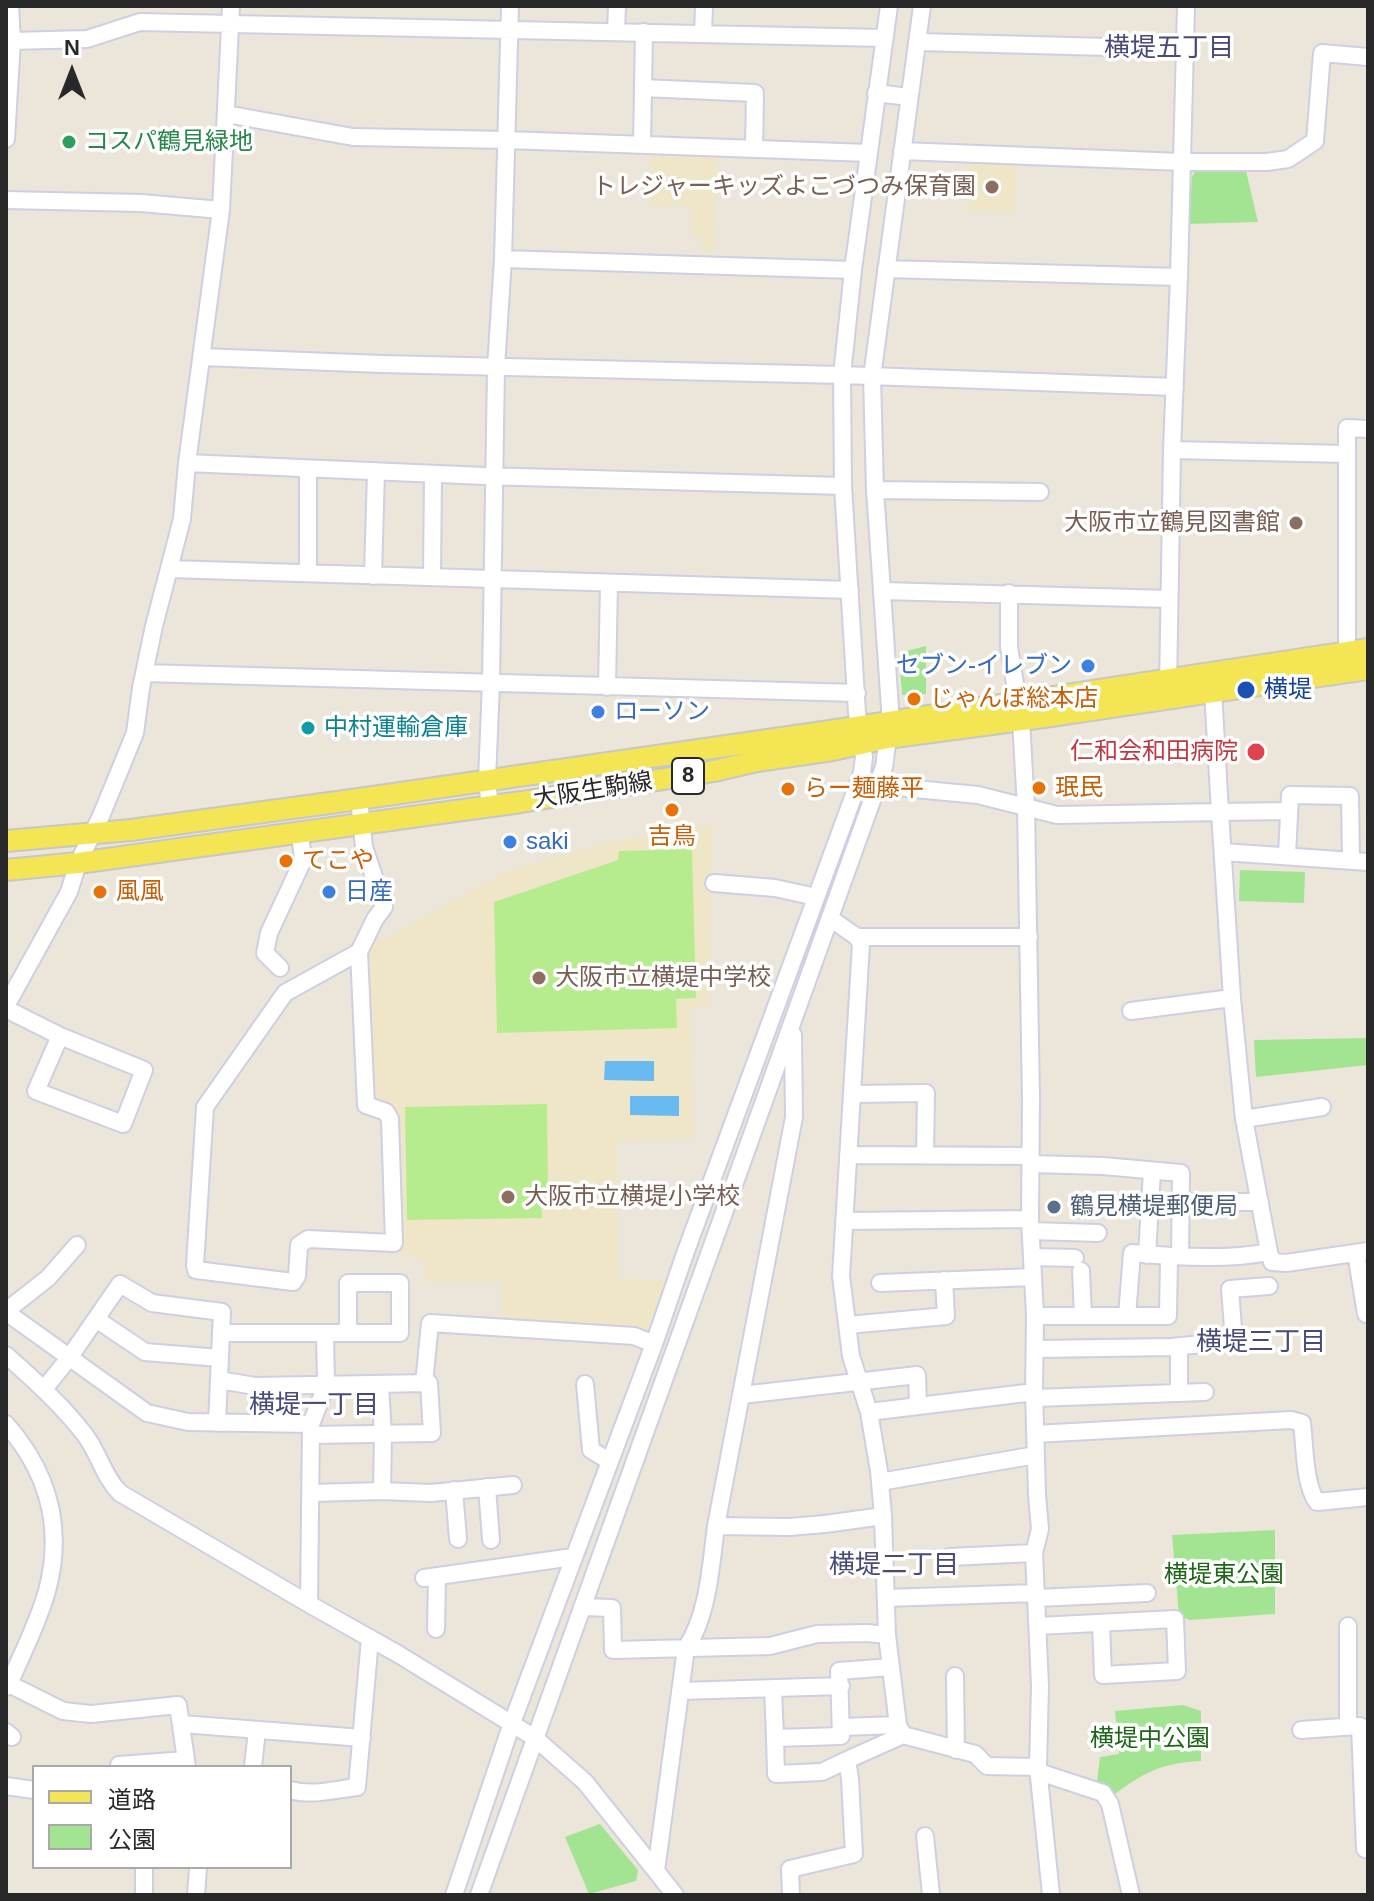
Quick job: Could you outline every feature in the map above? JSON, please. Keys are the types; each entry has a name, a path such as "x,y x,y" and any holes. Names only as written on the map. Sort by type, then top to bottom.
{"main road":[{"name":"大阪生駒線","path":"6,841 147,828 487,780 860,735 1168,689 1358,650"},
{"name":"大阪生駒線","path":"1168,689 1213,691 1368,669"},
{"name":"大阪生駒線","path":"6,870 490,807 833,750 860,735"}],"street":[{"path":"6,139 12,41 10,6"},
{"path":"60,1036 36,1091 123,1124 144,1070 60,1036 6,1008 69,892 78,863 135,733 144,673 182,519 221,210 231,6"},
{"path":"490,807 487,780 496,367 503,259 510,6"},
{"path":"616,32 617,6"},
{"path":"703,34 704,6"},
{"path":"454,1895 512,1723 664,1318 862,773 864,757 843,486 842,375 889,6"},
{"path":"479,1895 884,767 889,730 875,490 872,377 922,6"},
{"path":"1168,689 1186,6"},
{"path":"12,41 87,39 140,22 884,38"},
{"path":"642,145 644,32"},
{"path":"917,42 1185,49"},
{"path":"902,151 1182,162 1267,162 1288,159 1315,141 1322,53 1368,57"},
{"path":"643,88 755,93 754,149"},
{"path":"876,93 909,97"},
{"path":"226,114 353,137 869,153"},
{"path":"6,200 141,203 221,210"},
{"path":"503,259 853,270"},
{"path":"886,269 1179,277"},
{"path":"202,357 1175,387"},
{"path":"1358,650 1347,428 1368,429"},
{"path":"1172,450 1346,454"},
{"path":"187,463 843,486"},
{"path":"308,469 308,573"},
{"path":"373,576 376,471"},
{"path":"432,577 433,474"},
{"path":"875,490 1040,492"},
{"path":"169,569 850,590"},
{"path":"607,687 609,583"},
{"path":"883,591 1169,599"},
{"path":"1009,593 1009,647 1020,711 1026,808 1034,1395 1040,1529 1034,1553 1040,1686 1039,1769 1051,1895"},
{"path":"144,673 857,693"},
{"path":"1213,691 1232,998 1244,1119 1269,1252 1272,1262 1286,1263 1362,1252 1366,1314"},
{"path":"894,787 978,795 1057,815 1288,811"},
{"path":"1223,852 1359,861 1350,796 1290,795 1287,856"},
{"path":"359,799 364,847 384,907 359,952 366,1105 386,1112 390,1119 394,1243 308,1239 299,1245 297,1276 293,1282 196,1270 205,1107 285,993 359,952"},
{"path":"280,968 265,953 269,933 303,860 300,834"},
{"path":"714,883 775,888 842,887"},
{"path":"831,919 857,937 861,944 841,1276 851,1356 869,1412 880,1482 887,1635 901,1730"},
{"path":"857,937 1029,937"},
{"path":"1131,1011 1232,998"},
{"path":"656,1871 686,1648 694,1636 709,1581 716,1526 794,1117 792,1027"},
{"path":"853,1094 926,1093 925,1154"},
{"path":"1244,1119 1322,1107"},
{"path":"848,1155 925,1154 1181,1173 1168,1316 1035,1316"},
{"path":"1147,1255 1152,1171"},
{"path":"1180,1202 1260,1202"},
{"path":"844,1221 1031,1225 1098,1233"},
{"path":"77,1245 48,1278 6,1311 147,1413 188,1422 383,1434 432,1433 429,1383 255,1386 219,1380"},
{"path":"1127,1316 1132,1253 1174,1256 1269,1252"},
{"path":"1032,1257 1078,1265 1083,1316"},
{"path":"880,1283 1033,1277"},
{"path":"848,1325 946,1316 944,1280"},
{"path":"221,1333 325,1333 348,1333 400,1333 400,1283 348,1283 348,1333"},
{"path":"44,1389 120,1284 152,1303 222,1312 217,1423"},
{"path":"1035,1349 1179,1346 1234,1341 1230,1289 1269,1286"},
{"path":"664,1318 683,1326"},
{"path":"96,1319 145,1352 220,1358"},
{"path":"424,1383 430,1323 634,1336 654,1344"},
{"path":"309,1604 311,1429 326,1386 325,1333"},
{"path":"1179,1346 1179,1393"},
{"path":"6,1355 44,1389 86,1437 111,1484 120,1493 535,1738 585,1782 675,1895"},
{"path":"742,1395 917,1375 918,1406"},
{"path":"380,1384 382,1491"},
{"path":"585,1384 591,1450 609,1461"},
{"path":"869,1412 1034,1395 1205,1392"},
{"path":"1035,1434 1291,1420 1302,1423 1308,1477 1312,1496 1317,1502 1368,1497"},
{"path":"6,1424 32,1458 46,1490 53,1521 54,1546 46,1595 13,1657 8,1685 63,1711 91,1714 178,1705 187,1764 119,1765"},
{"path":"880,1482 1036,1455"},
{"path":"311,1493 431,1493 513,1485"},
{"path":"487,1487 491,1540"},
{"path":"454,1490 458,1539"},
{"path":"716,1526 813,1525 883,1516"},
{"path":"949,1557 1034,1553"},
{"path":"436,1629 431,1577 573,1557"},
{"path":"886,1598 1147,1593"},
{"path":"582,1607 612,1608 613,1650 770,1646 817,1634 887,1635"},
{"path":"1038,1626 1175,1619 1177,1671 1103,1675 1101,1623"},
{"path":"1348,1626 1359,1726 1365,1849 1368,1849"},
{"path":"292,1790 326,1792 357,1787 370,1638"},
{"path":"775,1738 841,1736 839,1671 891,1667"},
{"path":"955,1676 956,1750"},
{"path":"681,1691 841,1686"},
{"path":"773,1688 776,1774 822,1772 901,1730"},
{"path":"182,1724 362,1738"},
{"path":"1301,1730 1359,1726"},
{"path":"841,1727 901,1730 975,1754 987,1766 1039,1769 1103,1793 1110,1804 1131,1895"},
{"path":"253,1765 257,1730"},
{"path":"791,1895 790,1869 854,1854 847,1760"},
{"path":"6,1786 32,1790"},
{"path":"925,1836 931,1895"},
{"path":"144,1869 144,1895"},
{"path":"196,1895 198,1869"}],"shaded area":[{"path":"650,154 717,156 715,251 702,251 702,237 691,237 691,206 649,205"},
{"name":"トレジャーキッズよこづつみ保育園","path":"968,162 1017,163 1015,212 967,210"},
{"path":"713,823 709,1007 690,1008 694,1138 617,1142 618,1278 666,1281 647,1332 502,1319 502,1282 425,1282 425,1260 399,1253 397,1119 372,1096 367,948 508,871 603,843"}],"green space":[{"path":"1196,169 1246,171 1258,222 1189,224 1192,177"},
{"path":"926,646 926,694 902,695 899,653"},
{"path":"692,849 696,998 676,999 677,1028 497,1033 494,902 618,860 619,851"},
{"path":"1240,870 1305,872 1304,903 1239,901"},
{"path":"1368,1038 1368,1065 1256,1077 1254,1040"},
{"path":"547,1104 548,1192 541,1193 542,1218 407,1220 405,1107"},
{"name":"横堤東公園","path":"1275,1530 1275,1614 1190,1620 1179,1616 1172,1535"},
{"name":"横堤中公園","path":"1183,1705 1201,1711 1201,1761 1155,1770 1115,1794 1097,1781 1100,1757 1119,1754 1115,1711"},
{"path":"600,1824 638,1870 636,1881 589,1894 565,1837"}],"water":[{"path":"605,1061 654,1061 654,1081 604,1080"},
{"path":"630,1096 679,1096 679,1116 630,1115"}],"place":[{"name":"コスパ鶴見緑地","path":"69,142"},
{"name":"トレジャーキッズよこづつみ保育園","path":"992,187"},
{"name":"大阪市立鶴見図書館","path":"1296,523"},
{"name":"セブン-イレブン","path":"1088,666"},
{"name":"横堤","path":"1246,690"},
{"name":"じゃんぼ総本店","path":"914,699"},
{"name":"ローソン","path":"598,712"},
{"name":"中村運輸倉庫","path":"308,728"},
{"name":"仁和会和田病院","path":"1256,752"},
{"name":"珉民","path":"1039,788"},
{"name":"らー麺藤平","path":"788,789"},
{"name":"吉鳥","path":"672,810"},
{"name":"saki","path":"510,842"},
{"name":"てこや","path":"286,861"},
{"name":"風風","path":"100,892"},
{"name":"日産","path":"329,892"},
{"name":"大阪市立横堤中学校","path":"539,978"},
{"name":"大阪市立横堤小学校","path":"508,1197"},
{"name":"鶴見横堤郵便局","path":"1054,1207"}],"district":[{"name":"横堤五丁目","path":"1169,49"},
{"name":"横堤三丁目","path":"1261,1343"},
{"name":"横堤一丁目","path":"314,1406"},
{"name":"横堤二丁目","path":"894,1566"}]}
